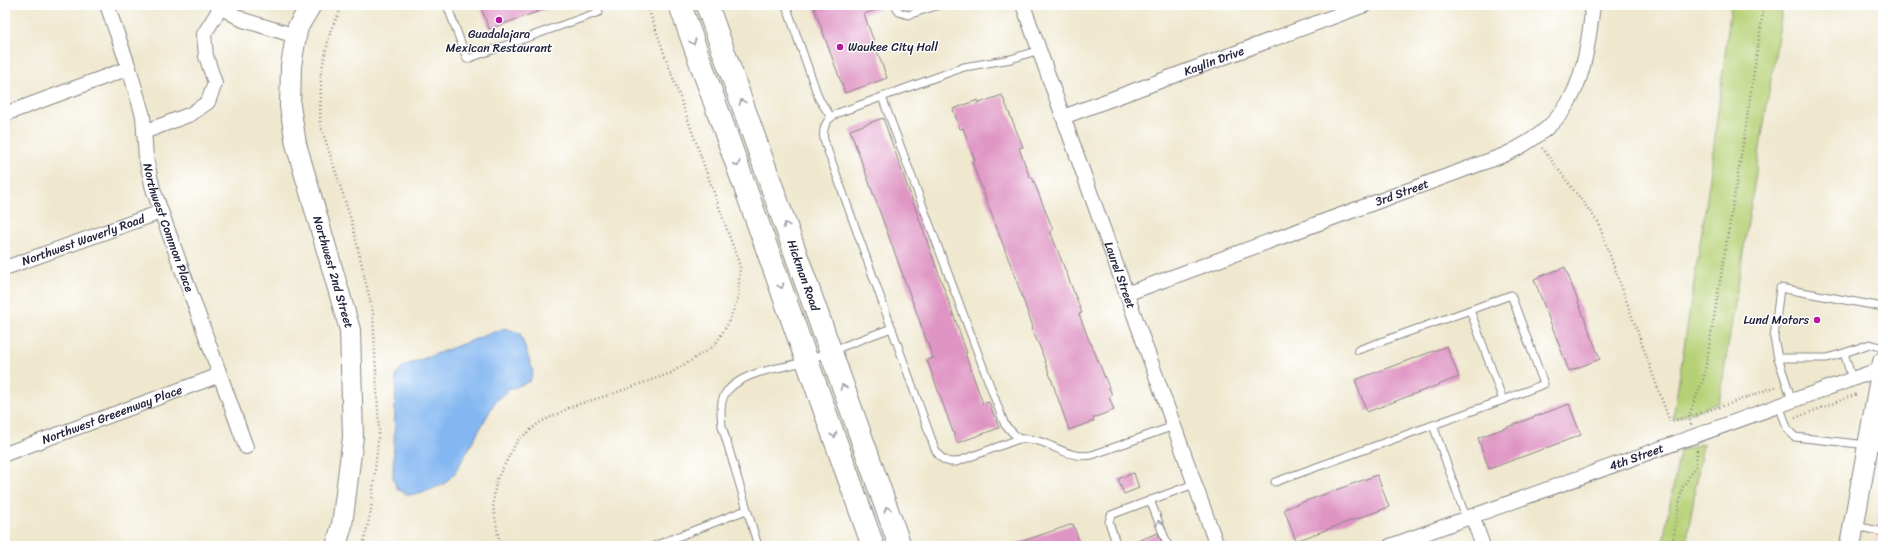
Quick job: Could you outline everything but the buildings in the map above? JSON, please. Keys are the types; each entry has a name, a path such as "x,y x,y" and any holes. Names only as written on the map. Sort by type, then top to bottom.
{"highway":[{"path":"680,5 872,546"},
{"name":"Hickman Road","path":"707,5 900,546"}],"street":[{"name":"Northwest Common Place","path":"107,5 129,68 143,116 146,158 153,190 246,447"},
{"name":"Northwest 2nd Street","path":"311,5 298,27 296,36 291,66 290,106 296,144 350,330 353,437 342,525 336,546"},
{"name":"Laurel Street","path":"1023,5 1217,546"},
{"name":"Kaylin Drive","path":"1063,117 1365,5"},
{"name":"3rd Street","path":"1126,294 1523,146 1557,118 1569,102 1579,83 1585,62 1593,5"},
{"path":"144,132 190,114 208,102 215,83 206,56 204,34 220,6 243,20 296,36"},
{"path":"5,114 129,68"},
{"name":"Northwest Waverly Road","path":"5,268 161,212"},
{"path":"1850,546 1883,366"},
{"name":"4th Street","path":"1390,546 1852,379 1883,366"},
{"name":"Northwest Greeenway Place","path":"5,454 220,375"},
{"path":"1469,517 1483,546"}],"lane":[{"path":"447,5 467,59 599,12 596,5"},
{"path":"786,5 819,99 831,116"},
{"path":"895,5 899,12 908,15 939,5"},
{"path":"1039,50 1011,59 964,67 831,116 825,123 822,130 824,140 935,448 944,461 950,463 956,462 1019,439 1027,438 1038,440 1062,452 1083,457 1174,426"},
{"path":"882,97 1001,416 1006,425 1019,439"},
{"path":"1868,446 1795,437 1788,430 1774,338 1780,288 1883,307"},
{"path":"1275,482 1544,384 1511,295 1358,350"},
{"path":"1470,310 1503,400"},
{"path":"758,546 722,426 720,407 726,393 736,383 748,377 766,370 807,360 830,350 892,328"},
{"path":"1778,358 1827,358 1870,344 1883,348"},
{"path":"1844,353 1852,379"},
{"path":"1433,425 1469,517"},
{"path":"1117,546 1109,522 1111,515 1194,484"},
{"path":"1150,500 1168,546"},
{"path":"654,546 746,510"},
{"path":"1854,526 1883,532"}],"path":[{"path":"343,5 331,29 321,72 320,123 352,223 373,313 379,430 371,510 364,546"},
{"path":"500,546 494,505 496,481 517,441 539,423 573,406 671,373 694,360 714,346 728,324 738,298 740,266 647,5"},
{"path":"1672,546 1682,488 1696,466 1698,452 1689,415 1704,377 1744,139 1764,5"},
{"path":"1534,138 1598,222 1670,422 1729,404 1777,386 1785,403 1790,420 1857,394"}],"shaded area":[{"path":"1883,482 1883,546 1874,546 1877,519"}],"green space":[{"path":"1731,5 1783,5 1719,403 1673,419 1709,185"},
{"path":"1703,443 1686,546 1662,546 1680,451"}],"water":[{"path":"505,328 520,333 533,371 530,381 509,390 495,402 455,473 444,484 427,491 409,495 397,489 393,478 396,375 404,366"}],"place":[{"name":"Guadalajara Mexican Restaurant","path":"499,20"},
{"name":"Waukee City Hall","path":"840,47"},
{"name":"Lund Motors","path":"1817,320"}]}
